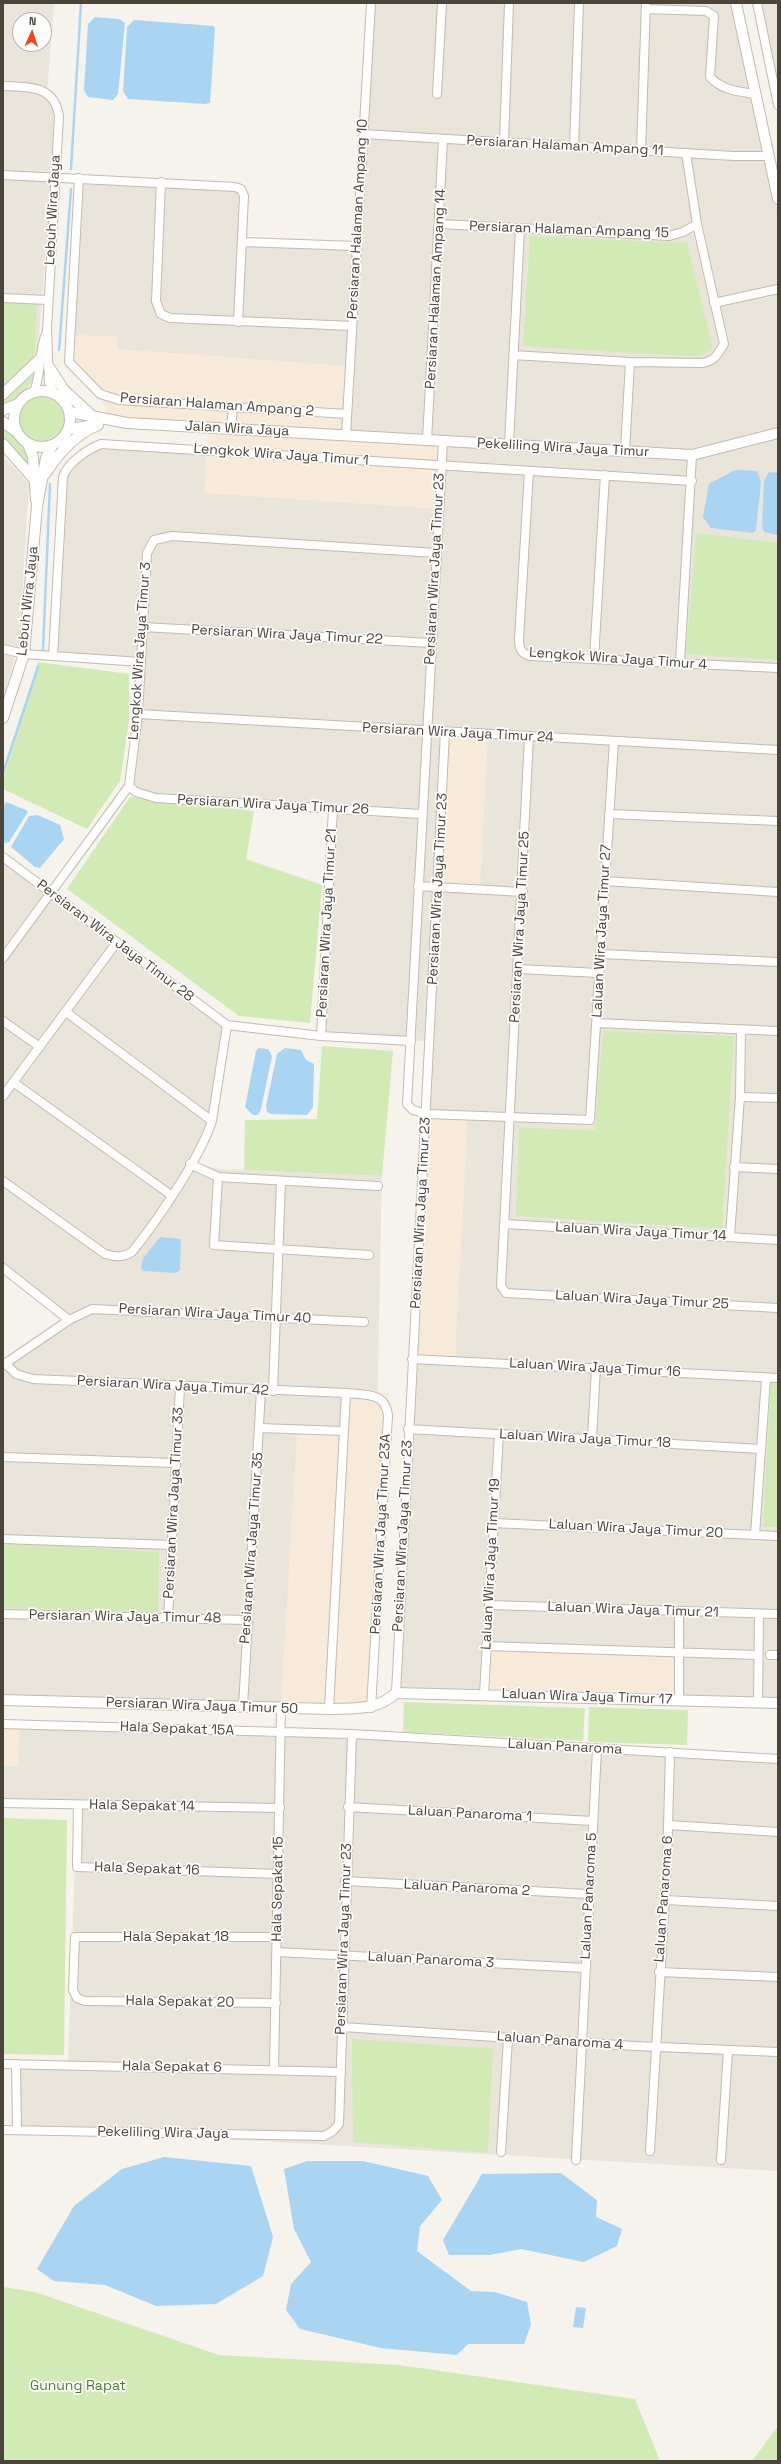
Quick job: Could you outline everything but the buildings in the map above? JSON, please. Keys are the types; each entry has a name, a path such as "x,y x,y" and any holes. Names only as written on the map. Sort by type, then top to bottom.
{"street":[{"name":"Persiaran Halaman Ampang 10","path":"346,435 371,3"},
{"path":"437,94 442,3"},
{"path":"504,142 509,3"},
{"path":"574,147 579,3"},
{"path":"736,3 754,94 778,199"},
{"path":"756,3 777,92 778,105"},
{"path":"641,151 646,6 706,10 712,13 714,16 710,77 717,84 726,89 754,94"},
{"name":"Lebuh Wira Jaya","path":"3,86 32,87 47,94 57,103 58,116 47,330 50,383 55,394"},
{"name":"Persiaran Halaman Ampang 11","path":"363,134 641,151 768,156"},
{"name":"Persiaran Halaman Ampang 14","path":"427,440 444,139"},
{"path":"513,355 630,362 702,363 712,361 724,344 697,224 686,153"},
{"path":"3,175 55,176 161,182 235,187 241,189 244,196 243,242 238,322"},
{"name":"Persiaran Halaman Ampang 2","path":"79,178 69,362 100,394 119,400 348,414"},
{"path":"161,182 156,301 161,314 170,318 352,326"},
{"name":"Persiaran Halaman Ampang 15","path":"440,224 669,236 682,232 697,224"},
{"path":"509,444 520,229"},
{"path":"243,242 356,246"},
{"path":"714,303 778,289"},
{"path":"3,298 48,300"},
{"name":"Lebuh Wira Jaya","path":"34,392 38,382 42,342 47,330"},
{"path":"3,394 40,359"},
{"path":"625,451 630,362"},
{"path":"3,444 38,478 75,438 96,421 64,390 49,367"},
{"path":"3,410 18,404 34,392 47,391 62,398 70,412 69,428 65,436 52,446 44,447 28,444 17,432 3,422"},
{"path":"17,432 14,416 18,404"},
{"path":"231,428 233,406"},
{"name":"Jalan Wira Jaya","path":"70,412 96,421 346,435"},
{"name":"Jalan Wira Jaya","path":"69,428 96,421"},
{"name":"Pekeliling Wira Jaya Timur","path":"346,435 692,455 778,433"},
{"name":"Persiaran Wira Jaya Timur 23","path":"427,1114 412,1110 407,1104 421,814 441,465 444,441"},
{"name":"Lebuh Wira Jaya","path":"3,718 24,654 37,506 38,478 28,444"},
{"name":"Lengkok Wira Jaya Timur 1","path":"53,656 63,477 65,470 95,446 108,444 692,481"},
{"name":"Lebuh Wira Jaya","path":"38,478 52,446"},
{"path":"680,663 692,481 692,455"},
{"name":"Lengkok Wira Jaya Timur 4","path":"529,471 519,648 523,653 530,656 778,668"},
{"path":"594,659 604,475"},
{"name":"Lengkok Wira Jaya Timur 3","path":"3,958 129,786 138,714 147,553 154,540 163,537 436,553"},
{"name":"Persiaran Wira Jaya Timur 22","path":"143,626 431,643"},
{"path":"3,649 24,654 141,662"},
{"name":"Persiaran Wira Jaya Timur 24","path":"138,714 426,732 778,750"},
{"name":"Persiaran Wira Jaya Timur 23","path":"396,1693 408,1429 427,1114 445,732"},
{"name":"Persiaran Wira Jaya Timur 25","path":"506,1293 501,1286 509,1116 523,892 529,737"},
{"name":"Laluan Wira Jaya Timur 27","path":"509,1116 590,1120 614,741"},
{"name":"Persiaran Wira Jaya Timur 26","path":"129,786 140,794 156,798 421,814"},
{"name":"Persiaran Wira Jaya Timur 21","path":"321,1036 333,809"},
{"path":"609,814 778,821"},
{"name":"Persiaran Wira Jaya Timur 28","path":"3,857 52,892 227,1025"},
{"path":"605,881 778,892"},
{"path":"418,886 523,892"},
{"path":"3,1096 116,942"},
{"path":"601,954 778,962"},
{"path":"518,969 599,973"},
{"path":"66,1012 212,1121"},
{"path":"3,1021 40,1047"},
{"path":"596,1023 778,1031"},
{"path":"3,1182 105,1254 115,1257 124,1256 132,1252 171,1195 208,1133 212,1121 227,1025 321,1036 411,1041"},
{"path":"730,1236 740,1097 741,1029"},
{"path":"13,1082 171,1195"},
{"path":"740,1097 778,1098"},
{"path":"427,1114 509,1116"},
{"path":"190,1164 218,1177 378,1186"},
{"path":"734,1167 778,1169"},
{"path":"218,1177 214,1245 369,1255"},
{"path":"273,1391 277,1318 281,1181"},
{"name":"Laluan Wira Jaya Timur 14","path":"505,1224 778,1240"},
{"path":"3,1268 69,1320"},
{"name":"Laluan Wira Jaya Timur 25","path":"506,1293 778,1308"},
{"name":"Persiaran Wira Jaya Timur 40","path":"4,1364 69,1320 92,1309 103,1308 364,1322"},
{"name":"Laluan Wira Jaya Timur 16","path":"412,1358 778,1378"},
{"name":"Persiaran Wira Jaya Timur 42","path":"4,1364 16,1374 24,1378 180,1387 346,1394"},
{"path":"592,1439 596,1368"},
{"path":"755,1535 766,1378"},
{"name":"Persiaran Wira Jaya Timur 33","path":"168,1618 180,1387"},
{"name":"Persiaran Wira Jaya Timur 35","path":"243,1706 262,1390"},
{"path":"329,1709 346,1394"},
{"name":"Persiaran Wira Jaya Timur 23A","path":"346,1394 377,1396 387,1407 388,1416 371,1708"},
{"path":"259,1428 344,1431"},
{"name":"Laluan Wira Jaya Timur 18","path":"408,1429 761,1449"},
{"name":"Laluan Wira Jaya Timur 19","path":"484,1694 499,1434"},
{"path":"3,1457 175,1463"},
{"name":"Laluan Wira Jaya Timur 20","path":"493,1523 778,1536"},
{"path":"3,1539 171,1546"},
{"name":"Laluan Wira Jaya Timur 21","path":"489,1605 778,1614"},
{"path":"679,1611 679,1700"},
{"name":"Persiaran Wira Jaya Timur 48","path":"3,1614 247,1620"},
{"path":"758,1703 757,1655 759,1614"},
{"path":"486,1646 757,1655"},
{"name":"Persiaran Wira Jaya Timur 50","path":"3,1700 329,1709 371,1708 381,1705 396,1693"},
{"name":"Laluan Wira Jaya Timur 17","path":"396,1693 484,1694 778,1703"},
{"name":"Hala Sepakat 15","path":"274,2069 282,1732 281,1708"},
{"name":"Hala Sepakat 15A","path":"3,1724 352,1734"},
{"name":"Persiaran Wira Jaya Timur 23","path":"324,2136 333,2131 339,2124 345,1881 352,1734"},
{"name":"Laluan Panaroma","path":"352,1734 778,1759"},
{"name":"Laluan Panaroma 5","path":"576,2160 583,2042 588,1894 597,1749"},
{"name":"Laluan Panaroma 6","path":"650,2151 659,1972 669,1826 670,1752"},
{"name":"Hala Sepakat 14","path":"3,1803 280,1808"},
{"name":"Hala Sepakat 16","path":"78,1805 77,1867 279,1874"},
{"name":"Laluan Panaroma 1","path":"348,1807 592,1821"},
{"path":"669,1826 778,1832"},
{"name":"Laluan Panaroma 2","path":"345,1881 588,1894"},
{"path":"665,1900 778,1906"},
{"name":"Hala Sepakat 18","path":"85,2000 76,1998 73,1990 75,1937 277,1937"},
{"name":"Laluan Panaroma 3","path":"277,1952 585,1968"},
{"path":"659,1972 778,1977"},
{"name":"Hala Sepakat 20","path":"85,2000 276,2002"},
{"name":"Laluan Panaroma 4","path":"342,2027 508,2038 778,2052"},
{"path":"501,2152 508,2038"},
{"path":"721,2160 728,2050"},
{"name":"Hala Sepakat 6","path":"3,2064 274,2069 340,2072"},
{"path":"16,2064 18,2130"},
{"name":"Pekeliling Wira Jaya","path":"3,2130 324,2136"}],"shaded area":[{"path":"3,3 54,3 52,29 52,12 12,12 12,52 50,52 47,93 57,103 55,176 3,174"},
{"path":"371,3 734,3 778,215 778,1704 396,1693 430,1041 321,1036 333,809 156,798 129,786 141,662 53,656 65,470 95,446 348,459"},
{"path":"752,3 778,3 778,102 775,89"},
{"path":"3,177 52,178 37,358 3,387"},
{"path":"79,178 241,189 243,242 356,246 348,402 69,362"},
{"path":"71,335 117,336 117,349 350,366 346,435 443,441 438,509 204,493 209,427 107,414 100,394 69,362"},
{"path":"3,456 29,484 19,643 3,700"},
{"path":"445,732 488,734 480,889 437,886"},
{"path":"3,858 227,1025 214,1106 192,1162 219,1169 382,1176 371,1708 3,1701 3,1367 69,1320 3,1268"},
{"path":"425,1111 468,1114 455,1360 412,1358"},
{"path":"345,1391 389,1393 372,1707 281,1702 297,1430 343,1430"},
{"path":"486,1645 679,1652 679,1702 483,1694"},
{"path":"3,1723 20,1724 18,1766 3,1766"},
{"path":"3,1724 352,1734 778,1762 778,2171 18,2127 17,2067 68,2064 77,1804 3,1802"}],"green space":[{"path":"530,236 687,243 713,349 698,357 523,346"},
{"path":"3,300 37,301 34,360 3,385"},
{"path":"36,369 32,381 24,392 3,406 3,396"},
{"path":"36,395 46,395 58,402 65,414 65,424 58,436 46,443 36,443 28,439 21,432 17,424 17,414 21,406 28,399"},
{"path":"3,427 13,436 25,451 30,470 3,442"},
{"path":"696,533 778,543 778,660 686,654"},
{"path":"38,662 129,674 129,721 120,781 87,829 3,789 3,780"},
{"path":"130,797 254,811 246,859 322,885 310,1023 239,1016 67,889"},
{"path":"603,1031 734,1036 722,1229 516,1216 519,1128 595,1130"},
{"path":"322,1046 393,1051 382,1176 244,1170 245,1120 317,1119"},
{"path":"771,1382 778,1383 778,1527 763,1527"},
{"path":"3,1542 159,1552 158,1612 3,1608"},
{"path":"404,1702 585,1708 583,1741 403,1732"},
{"path":"589,1707 688,1710 687,1745 588,1742"},
{"path":"3,1818 67,1820 64,2055 3,2054"},
{"path":"352,2039 493,2049 488,2153 353,2142"},
{"name":"Gunung Rapat","path":"3,2287 35,2292 219,2355 399,2365 635,2399 660,2461 3,2461"},
{"path":"778,2426 778,2461 752,2461"}],"water":[{"path":"95,17 119,19 125,23 118,94 113,100 88,97 84,90 88,24"},
{"path":"134,20 214,26 210,103 205,104 128,99 123,91 127,27"},
{"path":"733,471 757,471 761,482 756,530 753,533 711,528 703,517 709,484"},
{"path":"769,472 778,473 777,535 764,532 762,526 764,481"},
{"path":"6,802 28,812 9,842 3,843 3,806"},
{"path":"38,815 60,825 64,839 40,868 35,867 11,847 29,816"},
{"path":"259,1048 268,1049 272,1056 261,1109 258,1115 253,1115 245,1107 256,1051"},
{"path":"285,1048 301,1050 306,1060 314,1064 313,1107 307,1115 271,1114 267,1112 266,1106 277,1054"},
{"path":"160,1237 181,1239 180,1270 176,1273 144,1271 141,1268 143,1258"},
{"path":"164,2157 251,2166 273,2237 263,2276 216,2304 156,2306 105,2285 54,2281 37,2269 74,2206 122,2169"},
{"path":"307,2161 363,2161 428,2176 442,2200 420,2226 417,2251 471,2291 495,2292 527,2302 531,2325 524,2344 468,2344 457,2355 381,2348 300,2329 286,2310 291,2284 311,2262 294,2229 284,2169"},
{"path":"561,2173 597,2200 596,2217 622,2229 617,2246 584,2262 521,2249 490,2255 449,2255 443,2240 482,2174"},
{"path":"576,2307 586,2308 583,2328 573,2327"}],"waterway":[{"path":"71,169 81,3"},
{"path":"59,350 71,189"},
{"path":"43,649 50,484"},
{"path":"3,773 38,667"}]}
